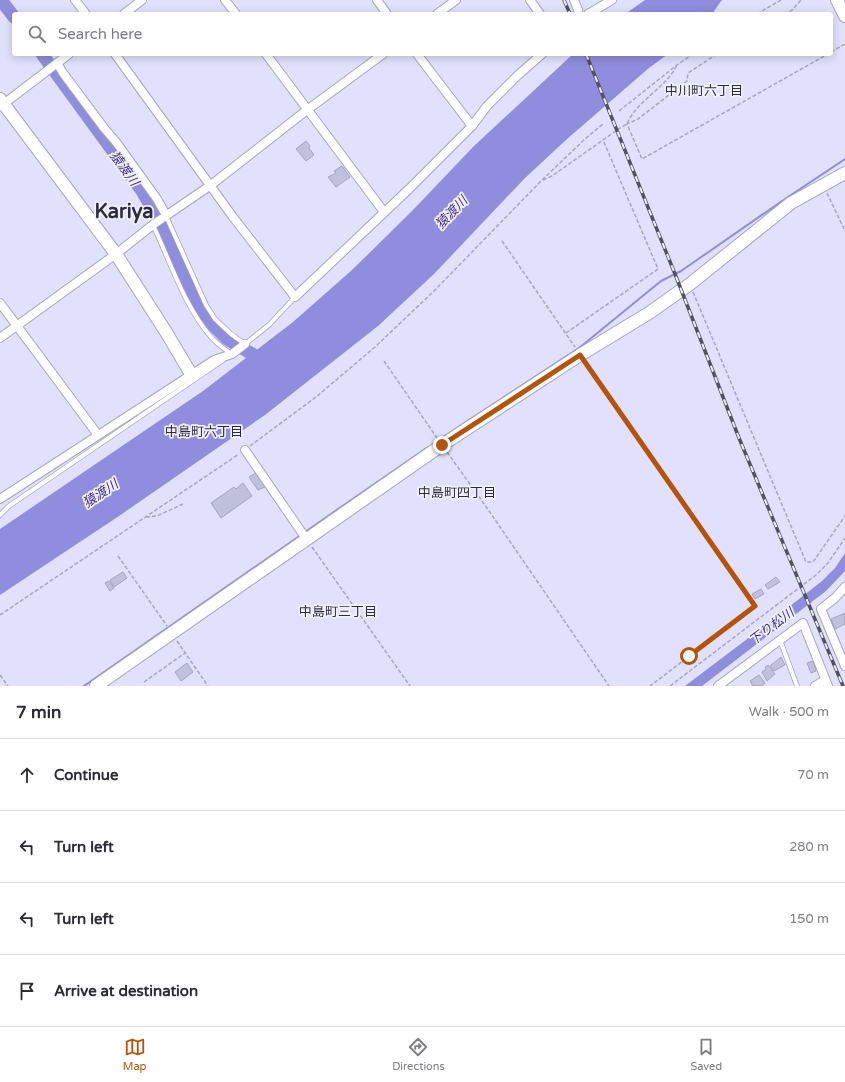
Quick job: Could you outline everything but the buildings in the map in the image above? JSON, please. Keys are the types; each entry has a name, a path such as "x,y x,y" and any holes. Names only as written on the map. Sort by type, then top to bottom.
{"street":[{"path":"75,0 84,12"},
{"path":"127,12 142,0"},
{"path":"225,0 234,12"},
{"path":"377,0 386,12"},
{"path":"440,12 456,0"},
{"path":"530,0 539,12"},
{"path":"574,0 578,10"},
{"path":"591,12 612,0"},
{"path":"837,0 845,16"},
{"path":"67,56 1,103 116,254 191,374"},
{"path":"116,56 233,216 295,297 409,189 472,126 487,106 540,56"},
{"path":"267,56 384,212"},
{"path":"0,338 116,254 153,224 211,185 307,110 380,56"},
{"path":"419,56 472,126"},
{"path":"57,63 104,128 116,142 166,215"},
{"path":"96,686 169,628 306,539 439,441 577,350 649,313 690,284 791,204 823,184 845,173"},
{"path":"0,303 98,435"},
{"path":"0,499 191,374 214,360 232,354 246,344"},
{"path":"245,450 306,539"},
{"path":"845,587 821,609 845,666"},
{"path":"718,686 803,623 827,683 815,686"}],"lane":[{"path":"166,215 206,306 215,319 231,334 246,344 269,325 295,297"},
{"path":"0,516 9,506 108,440 232,354 213,339 199,322 188,304 153,224"},
{"path":"780,640 797,686"}],"path":[{"path":"760,12 781,0"},
{"path":"788,12 792,10 801,0"},
{"path":"833,51 845,44"},
{"path":"619,111 690,56"},
{"path":"541,181 552,176 620,128 638,119 687,81 688,74 714,56"},
{"path":"677,65 673,74 630,117 627,124 642,160 824,56"},
{"path":"0,615 245,450 316,397 375,347 434,291 541,181 603,124"},
{"path":"566,333 658,269 603,140"},
{"path":"823,184 845,231"},
{"path":"502,241 755,606 650,686"},
{"path":"690,284 806,562 813,562 845,516"},
{"path":"384,360 609,686"},
{"path":"144,517 157,516 183,504"},
{"path":"670,686 816,575 828,563 845,538"},
{"path":"306,539 410,686"},
{"path":"118,556 208,686"},
{"path":"144,682 185,652"},
{"path":"0,675 8,686"}],"water":[{"path":"645,0 722,0 714,12 628,12"},
{"path":"571,56 665,56 649,68 567,139 525,178 434,274 378,326 265,415 119,516 0,595 0,529 203,391 293,322 352,270 412,211 474,146"},
{"name":"下り松川","path":"845,553 845,571 826,591 702,686 685,686 822,581 835,568"}],"waterway":[{"name":"猿渡川","path":"1,0 12,14"},
{"name":"猿渡川","path":"43,56 142,191 174,251 196,303 211,323 227,339 267,363"},
{"path":"440,439 579,348 661,281 681,271 845,159"},
{"path":"305,532 428,447"},
{"path":"84,686 301,535"}],"railway":[{"path":"564,0 569,12"},
{"path":"587,56 675,274 739,438 843,686"}],"district":[{"name":"中川町六丁目","path":"704,90"},
{"name":"Kariya","path":"124,211"},
{"name":"中島町六丁目","path":"204,431"},
{"name":"中島町四丁目","path":"457,492"},
{"name":"中島町三丁目","path":"338,611"}],"route":[{"path":"442,445 580,355 755,606 689,656"}]}
